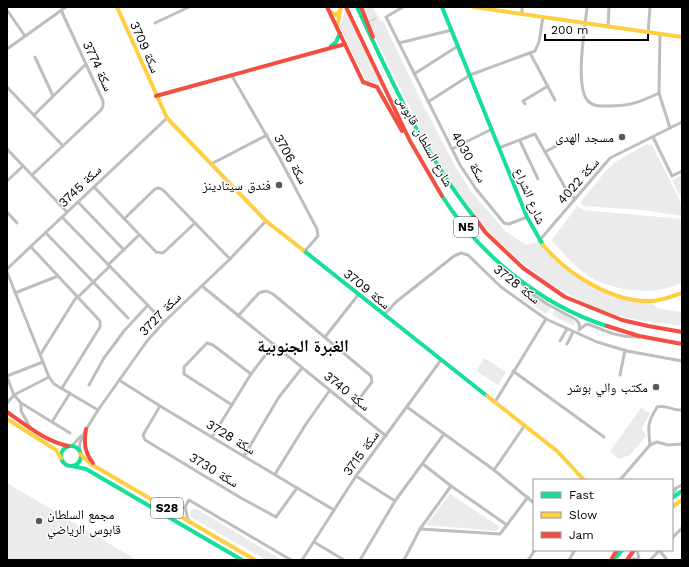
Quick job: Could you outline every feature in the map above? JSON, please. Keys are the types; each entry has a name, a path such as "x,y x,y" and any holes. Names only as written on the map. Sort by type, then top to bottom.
{"main road":[{"name":"سكة 3709","path":"117,7 167,118 266,221 557,451 583,479"},
{"name":"شارع السلطان قابوس","path":"346,7 421,161 440,193 459,219 481,244 513,275 540,295 566,309 603,325 641,337 682,344"},
{"name":"شارع السلطان قابوس","path":"356,7 379,57 424,145 465,208 501,248 526,270 553,290 582,306 614,318 682,332"},
{"path":"361,7 370,27 379,57"},
{"name":"شارع الشراع","path":"442,7 527,217 539,241 558,261 583,280 618,297 647,300 670,298 682,293"},
{"path":"474,7 682,37"},
{"path":"328,9 363,82 377,87 421,161"},
{"path":"328,9 336,15 340,9"},
{"path":"337,28 340,9"},
{"path":"329,48 336,42 340,34"},
{"path":"156,96 345,44"},
{"name":"S28","path":"7,412 60,445 76,447 87,460 102,470 255,560"},
{"name":"S28","path":"7,419 56,450 64,463 86,469 242,560"},
{"path":"85,431 85,450 92,462 102,470"},
{"path":"61,458 62,452 70,446"},
{"path":"72,466 79,462 80,452"},
{"path":"673,497 682,491"},
{"path":"673,506 682,500"},
{"path":"613,560 621,551"},
{"path":"627,560 634,551"}],"street":[{"path":"7,49 66,7"},
{"path":"155,23 190,7"},
{"name":"سكة 4030","path":"403,7 386,17 452,149 471,182 504,223 508,224 527,217"},
{"path":"522,7 522,14"},
{"path":"608,27 609,7"},
{"path":"648,33 650,7"},
{"path":"587,8 581,68 582,90 588,101 598,106 623,106 637,103 659,93"},
{"path":"7,10 25,36"},
{"name":"سكة 3774","path":"32,175 101,110 103,106 103,101 61,10"},
{"path":"428,102 470,75 535,51 539,42 543,18"},
{"path":"398,43 452,30"},
{"path":"660,35 659,93 670,128"},
{"path":"414,74 458,46"},
{"path":"530,53 555,100"},
{"path":"35,57 53,96"},
{"path":"34,115 86,64"},
{"name":"سكة 3706","path":"232,76 317,229 318,236 304,251"},
{"path":"7,86 63,146"},
{"path":"525,104 523,101 548,86"},
{"name":"سكة 3745","path":"7,269 167,118"},
{"name":"سكة 4022","path":"539,241 610,158 682,122"},
{"path":"452,149 492,129"},
{"path":"499,148 535,134 567,191 575,199"},
{"path":"211,164 266,135"},
{"path":"653,137 672,176 682,171"},
{"path":"520,141 538,179"},
{"path":"545,152 556,146"},
{"path":"7,149 67,212"},
{"path":"7,181 23,166"},
{"path":"94,187 156,252 163,253 195,223"},
{"path":"124,219 155,189 159,188 164,190 230,259"},
{"path":"78,202 124,250"},
{"path":"7,212 17,223"},
{"path":"62,217 164,322"},
{"name":"سكة 3727","path":"80,452 80,443 85,431 98,410 147,341 164,322 230,259 266,221"},
{"path":"46,233 128,318"},
{"path":"40,355 78,297 139,234"},
{"path":"31,247 100,321 100,327 62,388"},
{"name":"سكة 3728","path":"384,315 396,302 454,256 461,253 468,255 501,287 546,319"},
{"path":"7,272 49,377 54,384 98,410"},
{"path":"513,275 531,293 547,304 575,319 579,323 580,329 578,334"},
{"path":"15,293 58,276"},
{"name":"سكة 3740","path":"202,286 386,436"},
{"path":"238,316 263,290 268,291 371,376 372,382 352,408"},
{"path":"325,337 358,295"},
{"path":"88,385 104,358 124,331 148,306"},
{"path":"495,402 546,319 597,342 625,350 682,361"},
{"path":"580,329 588,324 610,334 629,338 641,337"},
{"path":"560,341 567,329"},
{"path":"567,344 573,332"},
{"path":"232,405 184,374 184,367 207,344 213,345 251,374"},
{"path":"212,437 251,374 274,344"},
{"path":"620,374 625,350"},
{"name":"سكة 3715","path":"302,560 356,476 441,360"},
{"path":"43,362 7,376 14,395 21,403 70,433"},
{"path":"244,456 279,397 302,368"},
{"path":"513,371 604,437"},
{"path":"7,403 14,395 49,377"},
{"name":"سكة 3728","path":"119,380 334,510"},
{"path":"275,474 306,424 330,390"},
{"path":"52,422 70,393"},
{"path":"21,403 21,411 30,427"},
{"name":"سكة 3730","path":"160,406 145,430 143,435 145,440 241,498 276,517 298,488"},
{"path":"407,407 494,470 533,502"},
{"path":"650,445 648,431 649,423 657,407 666,407 676,411 682,410"},
{"path":"494,470 525,425"},
{"name":"سكة 3727","path":"70,446 85,431"},
{"path":"360,560 395,501 444,434"},
{"path":"621,479 650,445 657,442 668,445 682,444"},
{"path":"423,464 507,526"},
{"path":"356,476 395,501"},
{"path":"673,489 682,485"},
{"path":"404,560 420,529 451,486"},
{"path":"673,493 677,487"},
{"path":"420,529 500,534 528,497"},
{"path":"174,512 185,507 189,500 291,560"},
{"path":"185,507 188,520"},
{"path":"673,537 682,528"},
{"path":"314,542 344,560"},
{"path":"528,560 534,551"},
{"path":"569,560 574,551"},
{"path":"650,560 659,551"},
{"path":"661,551 667,560"},
{"path":"630,560 639,560"}],"shaded area":[{"path":"362,7 373,7 380,21 383,21 423,105 455,166 472,193 505,231 526,245 538,242 593,288 617,298 647,301 660,309 682,312 682,326 648,322 621,316 584,302 557,287 506,249 464,202 446,176 427,143"},
{"path":"345,10 381,85 366,80 340,28"},
{"path":"647,144 652,145 682,205 682,216 643,210 583,206 580,203 605,172 617,161"},
{"path":"682,175 682,200 672,180"},
{"path":"577,206 583,210 682,219 682,282 659,290 632,290 606,284 584,273 571,262 552,240"},
{"path":"524,290 551,308 546,314 522,298 520,294"},
{"path":"555,309 573,320 575,323 574,325 552,315"},
{"path":"484,358 506,372 498,385 476,371"},
{"path":"641,408 650,413 642,428 646,436 630,455 619,459 610,451"},
{"name":"مجمع السلطان قابوس الرياضي","path":"7,483 137,560 7,560"},
{"path":"450,494 500,527 497,531 426,525"},
{"path":"197,509 282,560 266,560 191,517 191,510"}],"waterway":[{"path":"370,21 376,17"}],"traffic: fast":[{"path":"357,7 396,89 424,142 439,168 474,217"},
{"path":"442,7 527,217 543,245"},
{"path":"331,46 336,42 340,33"},
{"path":"442,196 474,238 513,275 558,305 582,317 607,326"},
{"path":"303,250 487,396"},
{"path":"71,446 78,449 81,456 78,463 71,466 64,463 61,456 64,449 71,446"},
{"path":"72,466 86,469 242,560"},
{"path":"673,497 682,491"},
{"path":"614,560 621,551"}],"traffic: slow":[{"path":"117,7 167,118 266,221 303,250"},
{"path":"329,11 336,15 340,11 341,7"},
{"path":"474,7 682,37"},
{"path":"337,28 340,12"},
{"path":"543,245 553,256 578,276 607,292 622,297 652,301 682,293"},
{"path":"487,396 557,451 583,479"},
{"path":"7,419 56,450 61,458"},
{"path":"80,454 91,464 255,560"},
{"path":"673,506 682,500"}],"traffic: jam":[{"path":"327,7 363,82"},
{"path":"346,7 410,141 442,196"},
{"path":"361,7 373,37"},
{"path":"156,96 345,44"},
{"path":"363,82 377,87 402,131"},
{"path":"474,217 486,233 523,268 565,297 622,320 682,332"},
{"path":"607,326 639,336 682,344"},
{"path":"7,412 51,440 68,446"},
{"path":"86,429 85,447 93,463"},
{"path":"612,558 616,551"},
{"path":"627,560 633,551"}],"place":[{"name":"مسجد الهدى","path":"622,137"},
{"name":"فندق سيتادينز","path":"279,185"},
{"name":"مكتب والي بوشر","path":"656,387"},
{"name":"مجمع السلطان قابوس الرياضي","path":"39,521"}],"district":[{"name":"الغبرة الجنوبية","path":"303,346"}]}
